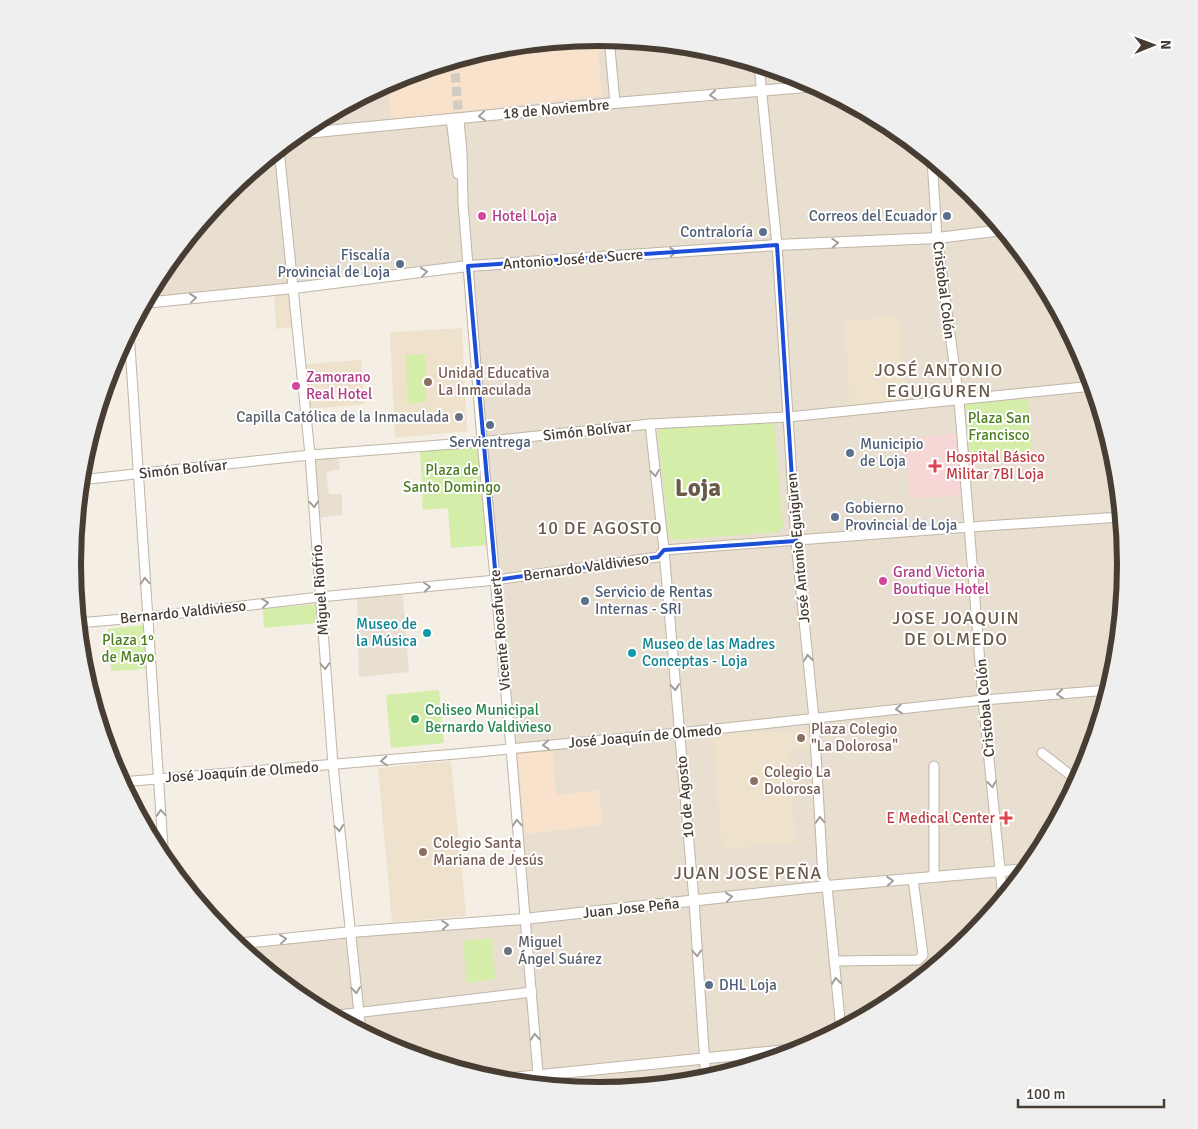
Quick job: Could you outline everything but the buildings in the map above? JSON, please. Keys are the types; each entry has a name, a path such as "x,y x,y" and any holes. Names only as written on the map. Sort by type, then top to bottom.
{"street":[{"path":"610,46 615,103"},
{"name":"José Antonio Eguigüren","path":"760,72 777,245 796,541 814,719 823,877 827,886 840,1022"},
{"name":"18 de Noviembre","path":"313,132 615,103 800,88"},
{"name":"Vicente Rocafuerte","path":"455,120 482,442 511,748 538,1079"},
{"name":"Miguel Riofrío","path":"280,156 310,456 333,765 360,1024"},
{"name":"Cristobal Colón","path":"933,168 937,238 959,400 983,700 1002,890"},
{"name":"Antonio José de Sucre","path":"152,302 294,288 468,266 777,245 937,238 995,231"},
{"path":"130,344 163,844"},
{"name":"Simón Bolívar","path":"88,479 310,456 482,442 650,424 788,417 1086,387"},
{"name":"10 de Agosto","path":"650,424 664,550 694,901 705,1072"},
{"name":"Bernardo Valdivieso","path":"84,622 496,580 658,557 664,550 970,526 1115,517"},
{"name":"José Joaquín de Olmedo","path":"128,781 333,765 679,733 983,700 1102,691"},
{"path":"1042,753 1072,776"},
{"path":"934,766 934,876"},
{"name":"Juan Jose Peña","path":"245,943 351,932 524,920 827,886 1017,870"},
{"path":"834,961 918,960 923,955 913,879"},
{"path":"343,1015 532,992"},
{"path":"543,1079 775,1051"}],"highlighted area":[{"path":"777,245 796,541 664,550 658,557 496,580 468,266"}],"shaded area":[{"path":"598,46 602,96 391,119 389,92 432,74 465,64 515,53"},
{"path":"565,47 633,47 700,56 766,74 828,100 858,116 914,153 965,198 1010,249 1048,305 1078,366 1100,430 1107,463 1113,497 1117,564 1113,632 1107,666 1100,699 1078,763 1048,824 1030,852 1018,869 998,873 1000,892 965,931 941,954 887,995 828,1029 797,1043 766,1055 700,1073 633,1082 565,1082 498,1073 432,1055 370,1029 311,995 284,976 249,946 524,919 468,267 152,302 188,249 209,223 257,175 311,134 370,100 432,74 498,56"},
{"path":"291,291 293,327 276,329 274,292"},
{"path":"899,316 906,400 850,406 844,321"},
{"name":"Unidad Educativa La Inmaculada","path":"462,328 467,431 395,438 390,332"},
{"path":"361,360 365,404 310,409 306,364"},
{"name":"Hospital Básico Militar 7BI Loja","path":"960,433 966,495 910,499 905,438"},
{"path":"338,457 340,469 326,472 329,494 342,494 342,515 317,518 314,459"},
{"path":"403,595 409,672 359,677 357,598"},
{"name":"Colegio La Dolorosa","path":"811,728 812,747 790,750 795,843 722,849 713,735"},
{"path":"552,747 556,795 599,790 602,825 525,834 517,750"},
{"name":"Colegio Santa Mariana de Jesús","path":"451,761 466,916 392,922 378,768"}],"green space":[{"path":"425,354 426,402 408,404 406,355"},
{"name":"Plaza San Francisco","path":"1028,399 1032,451 970,455 966,403"},
{"path":"774,422 783,527 778,532 672,540 669,537 658,433 661,428"},
{"name":"Plaza de Santo Domingo","path":"478,445 488,545 451,548 448,508 423,510 420,449"},
{"path":"316,604 316,623 264,628 263,609"},
{"name":"Plaza 1° de Mayo","path":"146,625 148,669 111,671 108,629"},
{"name":"Coliseo Municipal Bernardo Valdivieso","path":"439,690 444,743 391,748 386,695"},
{"path":"492,938 495,979 467,983 463,941"}],"tunnel":[{"path":"455,67 459,121"}],"place":[{"name":"Hotel Loja","path":"482,216"},
{"name":"Correos del Ecuador","path":"947,216"},
{"name":"Contraloría","path":"763,232"},
{"name":"Fiscalía Provincial de Loja","path":"400,264"},
{"name":"Unidad Educativa La Inmaculada","path":"428,382"},
{"name":"Zamorano Real Hotel","path":"296,386"},
{"name":"Capilla Católica de la Inmaculada","path":"459,417"},
{"name":"Servientrega","path":"490,425"},
{"name":"Municipio de Loja","path":"850,453"},
{"name":"Hospital Básico Militar 7BI Loja","path":"935,466"},
{"name":"Gobierno Provincial de Loja","path":"835,517"},
{"name":"Grand Victoria Boutique Hotel","path":"883,581"},
{"name":"Servicio de Rentas Internas - SRI","path":"585,601"},
{"name":"Museo de la Música","path":"427,633"},
{"name":"Museo de las Madres Conceptas - Loja","path":"632,653"},
{"name":"Coliseo Municipal Bernardo Valdivieso","path":"415,719"},
{"name":"Plaza Colegio \"La Dolorosa\"","path":"801,738"},
{"name":"Colegio La Dolorosa","path":"754,781"},
{"name":"E Medical Center","path":"1006,818"},
{"name":"Colegio Santa Mariana de Jesús","path":"423,852"},
{"name":"Miguel Ángel Suárez","path":"508,951"},
{"name":"DHL Loja","path":"709,985"}],"district":[{"name":"JOSÉ ANTONIO EGUIGUREN","path":"939,380"},
{"name":"Loja","path":"698,487"},
{"name":"10 DE AGOSTO","path":"600,528"},
{"name":"JOSE JOAQUIN DE OLMEDO","path":"956,628"},
{"name":"JUAN JOSE PEÑA","path":"748,873"}]}
